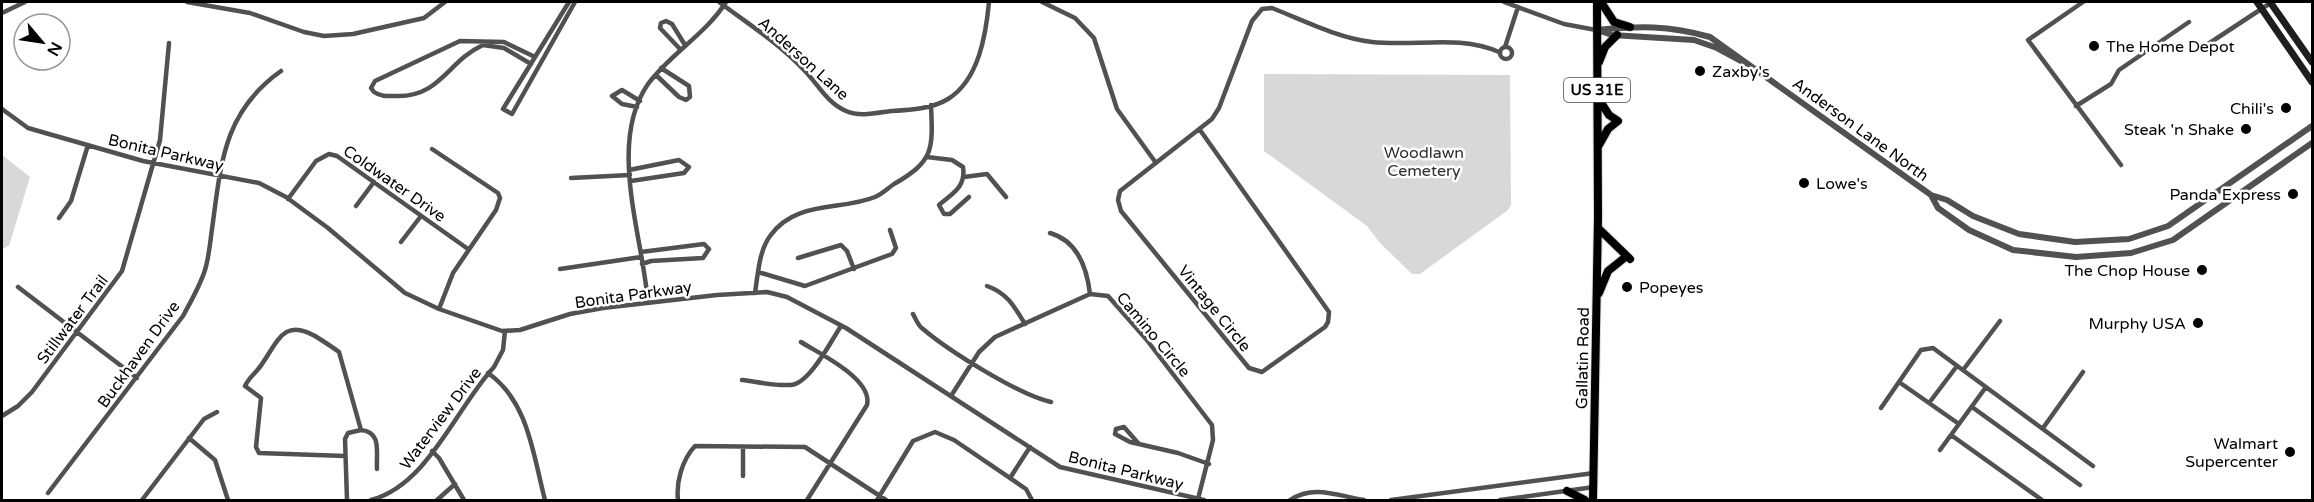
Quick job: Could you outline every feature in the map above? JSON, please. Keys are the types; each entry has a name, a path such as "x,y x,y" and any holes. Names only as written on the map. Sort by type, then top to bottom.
{"main road":[{"path":"1599,2 1614,22 1630,27"},
{"name":"US 31E","path":"1598,149 1596,30 1599,2"},
{"path":"2257,2 2313,82"},
{"path":"2271,2 2313,62"},
{"path":"1597,66 1605,47 1617,35"},
{"path":"1597,97 1609,115 1618,121 1608,129 1598,149"},
{"name":"Gallatin Road","path":"1593,501 1598,149"},
{"path":"1597,297 1608,271 1627,259 1598,228"},
{"path":"1567,491 1585,501"}],"street":[{"path":"2,13 24,2"},
{"path":"187,2 224,4 324,36 353,34 424,18 445,2"},
{"path":"569,2 504,103 503,109 507,113 512,114 575,2"},
{"name":"Anderson Lane","path":"723,3 799,65 821,92 846,111 855,114 919,109 948,99 967,81 977,59 985,30 989,2"},
{"path":"1042,2 1075,18 1094,38 1117,109 1156,163"},
{"path":"1504,2 1564,24 1596,30"},
{"path":"2083,2 2028,40 2121,165"},
{"path":"2205,46 2271,2"},
{"path":"648,303 630,172 631,121 640,101 661,68 723,3"},
{"path":"1505,47 1512,51 1510,59 1502,59 1499,52 1505,47 1518,7"},
{"name":"Vintage Circle","path":"1200,130 1329,312 1328,322 1324,327 1266,371 1257,373 1249,368 1121,211 1118,200 1120,191 1156,163 1200,130 1208,124 1219,108 1252,21 1259,12 1266,8 1272,8 1358,40 1380,43 1472,43 1499,52"},
{"path":"666,21 672,24 682,47 660,28 661,23 666,21"},
{"path":"2076,106 2111,84 2119,70 2189,22"},
{"name":"Anderson Lane North","path":"1596,30 1630,27 1681,29 1710,37 1931,195 1947,200 1973,216 2019,234 2075,242 2128,239 2168,226 2313,126"},
{"name":"Anderson Lane North","path":"1596,30 1617,35 1694,40 1717,48 1747,64"},
{"path":"531,64 504,48 483,45 457,62 436,84 413,97 378,95 371,88 375,81 460,40 504,42 535,57"},
{"name":"Stillwater Trail","path":"2,416 25,400 122,271 155,164 160,140 169,43"},
{"path":"656,75 679,97 686,100 690,97 689,86 661,68"},
{"name":"Buckhaven Drive","path":"48,493 183,316 206,268 219,177 225,148 237,116 249,99 281,71"},
{"path":"637,107 622,104 612,96 622,90 640,101"},
{"path":"755,293 758,273 771,235 787,219 816,207 876,197 914,174 927,157 930,146 931,105"},
{"name":"Bonita Parkway","path":"2,109 28,128 155,164 259,183 288,199 328,228 400,290 439,309 505,331 520,330 570,314 648,303 755,293 787,297 841,326 1060,467 1201,500"},
{"name":"Anderson Lane North","path":"1931,195 1938,208 1969,230 2013,250 2076,257 2131,253 2173,240 2313,143"},
{"path":"59,218 71,201 88,145"},
{"path":"432,149 498,193 501,198 496,210 450,279 439,309"},
{"name":"Coldwater Drive","path":"288,199 316,161 329,154 344,159 468,249"},
{"path":"927,157 960,163 964,177 960,187 939,205 939,209 944,214 950,214 969,197"},
{"path":"571,178 630,172 679,160 689,167 684,173 631,181"},
{"path":"964,177 987,174 1006,197"},
{"path":"356,206 374,182"},
{"path":"401,242 421,216"},
{"path":"758,273 805,286 854,269 895,251 890,230"},
{"path":"1050,233 1058,235 1080,255 1087,270 1090,294"},
{"path":"560,269 704,244 709,249 703,258 651,261 642,264"},
{"path":"798,258 841,245 848,251 854,269"},
{"path":"987,286 999,290 1010,299 1025,324"},
{"path":"18,287 137,378"},
{"name":"Camino Circle","path":"951,396 979,352 995,337 1090,294 1108,296 1212,425 1213,440 1201,500"},
{"path":"913,314 921,328 972,362 1032,398 1051,402"},
{"path":"1963,370 2000,321"},
{"path":"742,380 791,386 800,383 810,373 841,326"},
{"path":"345,456 258,453 256,447 261,398 245,386 284,334 299,328 339,352 362,430"},
{"name":"Waterview Drive","path":"370,501 382,498 401,486 432,451 503,350 505,331"},
{"path":"801,342 848,372 866,388 869,397 867,405 807,501"},
{"path":"1881,408 1921,350 1933,348 2093,466"},
{"path":"1929,403 1957,366"},
{"path":"2043,428 2083,372"},
{"path":"488,374 505,387 524,418 545,501"},
{"path":"1899,382 1959,424"},
{"path":"1940,450 1986,387"},
{"path":"1972,407 2080,485"},
{"path":"142,501 204,419 217,412"},
{"path":"1138,443 1124,426 1116,429 1115,434 1119,437 1138,443 1209,464"},
{"path":"347,501 345,456 348,433 362,430 372,432 376,437 377,469"},
{"path":"878,499 913,441 935,432 954,440 1026,489 1032,501"},
{"path":"1952,435 2042,501"},
{"path":"189,438 215,460 228,501"},
{"path":"678,501 677,489 686,456 695,446 805,447 878,499 886,501"},
{"path":"743,447 743,476"},
{"path":"1010,478 1030,447"},
{"path":"432,451 464,501"},
{"path":"1394,500 1594,473"},
{"path":"437,501 455,484"},
{"path":"1500,501 1594,487"},
{"path":"1290,501 1298,495 1317,490 1364,501"}],"green space":[{"name":"Woodlawn Cemetery","path":"1264,74 1510,75 1511,205 1508,210 1420,274 1412,274 1380,243 1367,226 1264,151"},
{"path":"2,155 30,177 9,246 2,249"}],"place":[{"name":"The Home Depot","path":"2094,46"},
{"name":"Zaxby's","path":"1700,71"},
{"name":"Chili's","path":"2286,108"},
{"name":"Steak 'n Shake","path":"2246,129"},
{"name":"Lowe's","path":"1804,183"},
{"name":"Panda Express","path":"2293,194"},
{"name":"The Chop House","path":"2202,270"},
{"name":"Popeyes","path":"1627,287"},
{"name":"Murphy USA","path":"2198,323"},
{"name":"Walmart Supercenter","path":"2290,452"}]}
